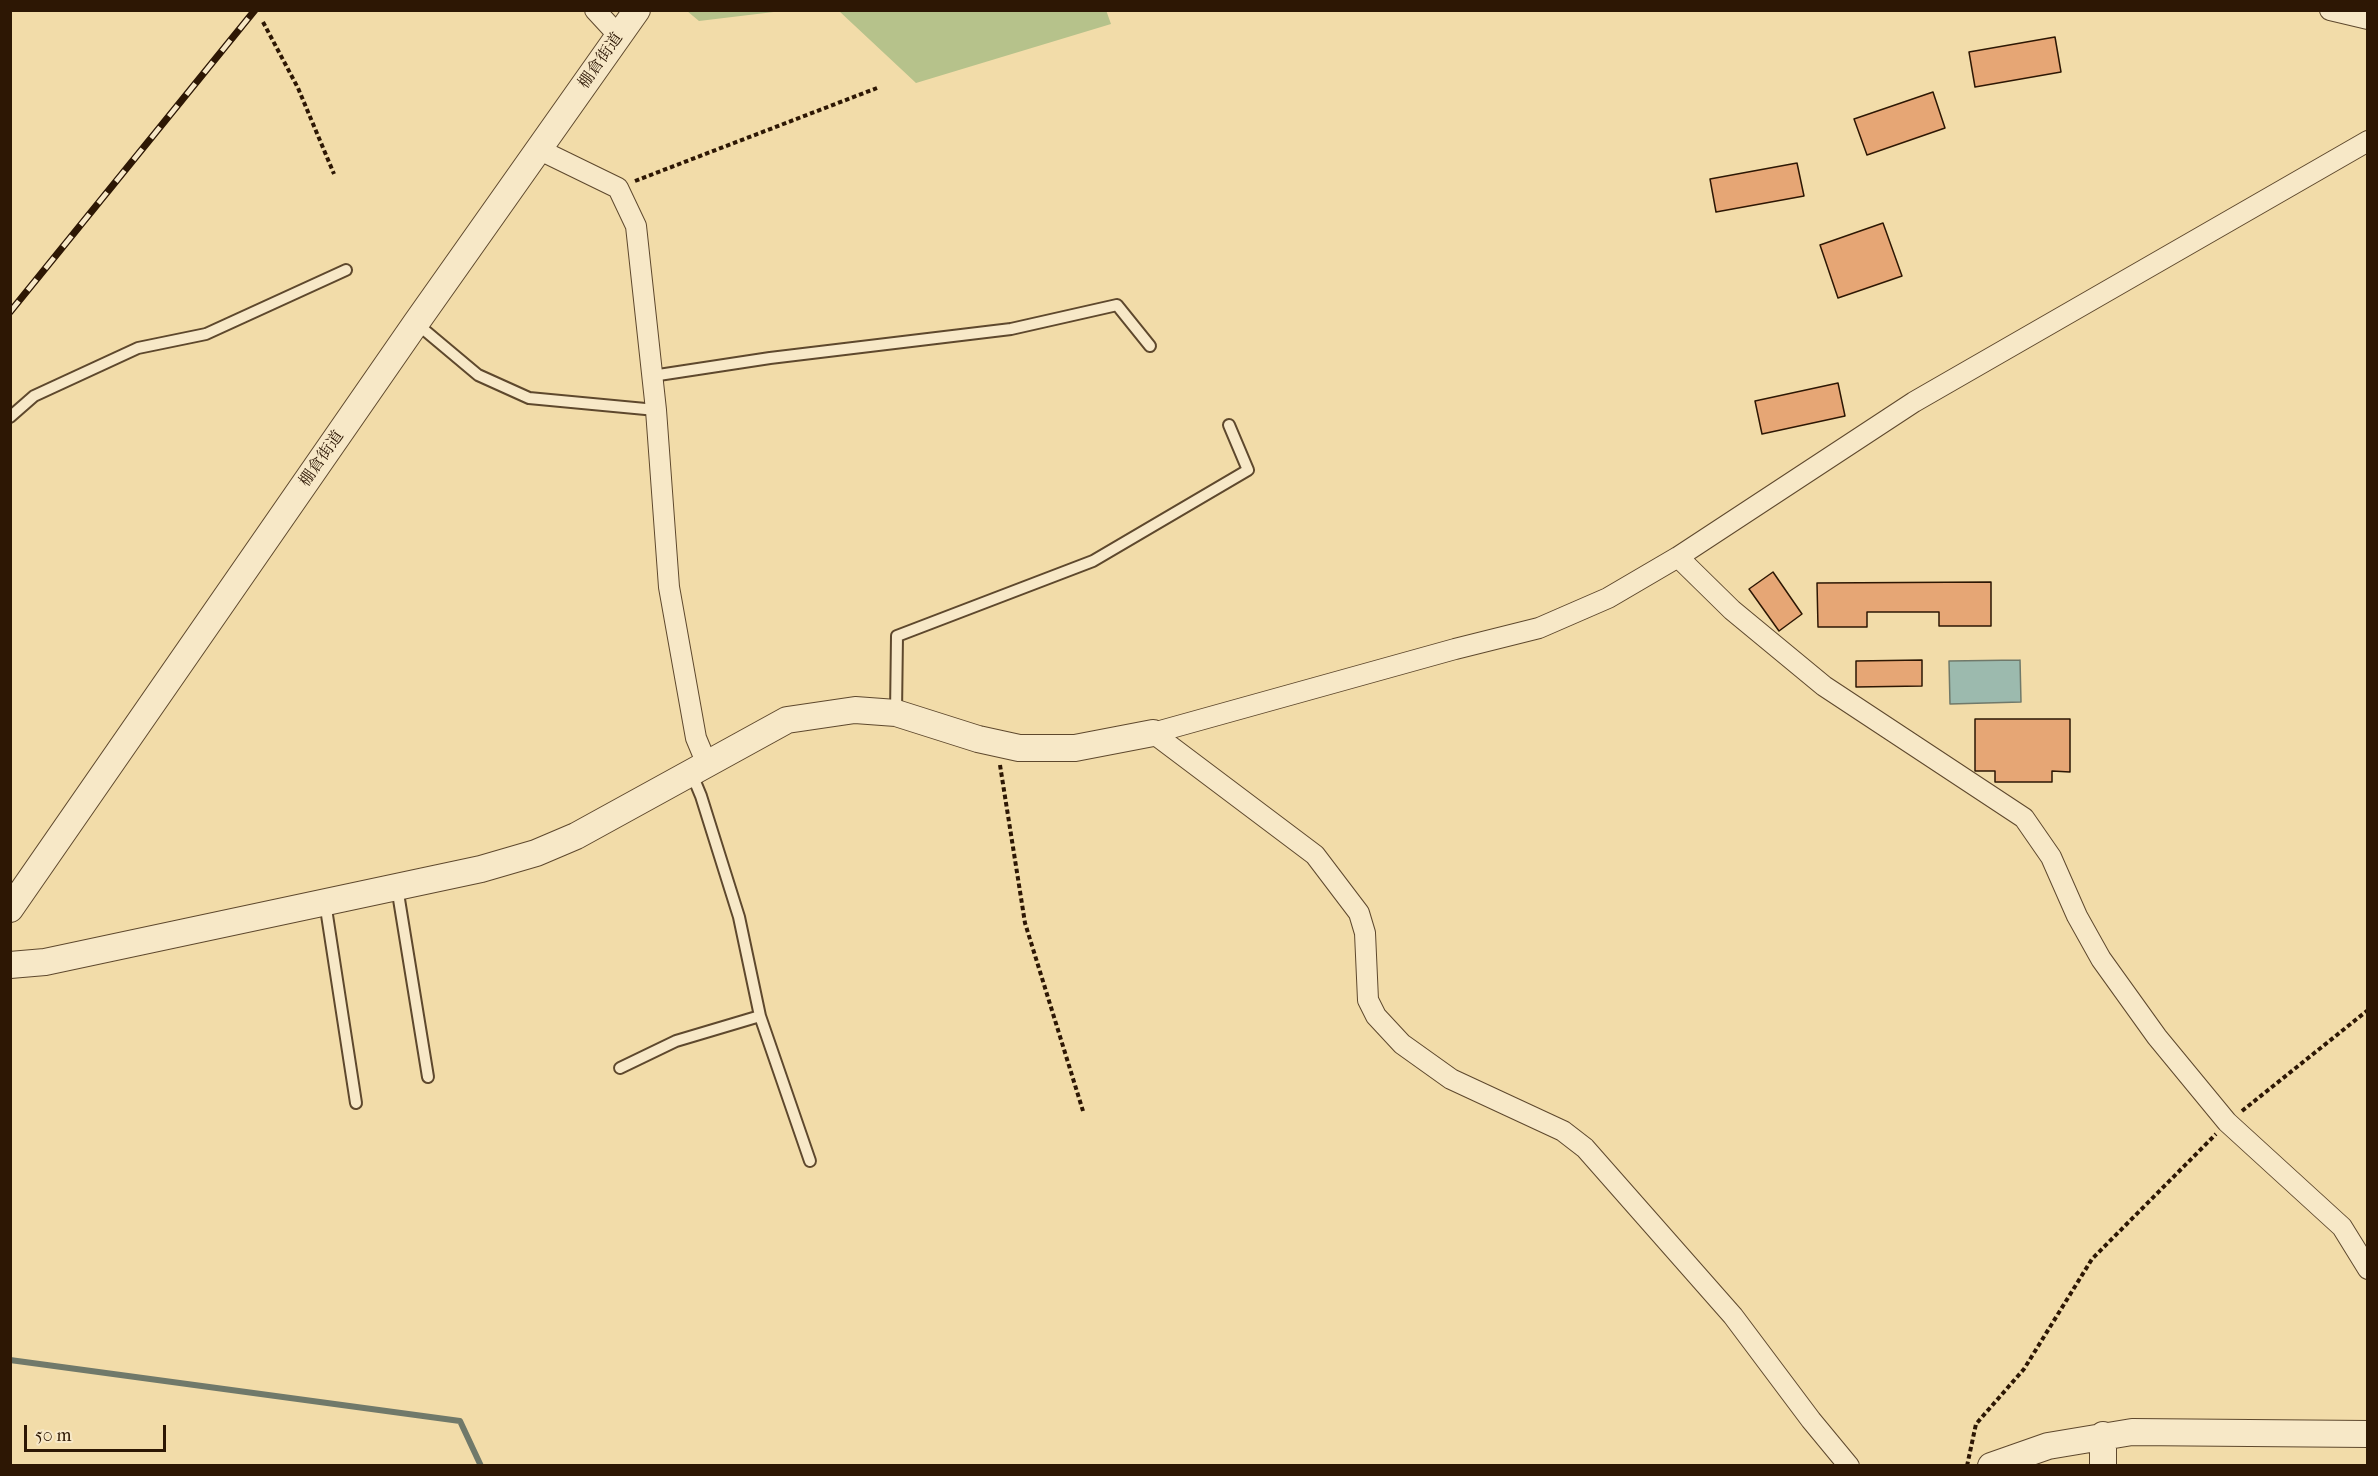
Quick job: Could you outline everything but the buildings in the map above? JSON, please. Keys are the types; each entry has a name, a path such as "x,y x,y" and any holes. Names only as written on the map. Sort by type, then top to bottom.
{"street":[{"path":"595,10 619,36"},
{"name":"棚倉街道","path":"10,909 416,323 637,10"},
{"path":"2330,10 2367,19"},
{"path":"10,965 79,955 481,870 536,853 576,836 787,720 855,710 896,713 1019,748 1075,748 1153,733 1539,628 1608,598 1678,556 1914,402 2367,141"},
{"path":"540,150 618,188 636,226 656,410 669,587 696,738 698,767"},
{"path":"1678,556 1732,610 1824,686 2024,818 2051,857 2077,916 2101,959 2157,1037 2227,1122 2342,1227 2367,1269"},
{"path":"1153,733 1315,855 1359,913 1365,933 1368,1000 1376,1016 1402,1044 1451,1080 1563,1131 1585,1148 1733,1316 1811,1420 1849,1466"},
{"path":"1991,1466 2048,1446 2103,1435 2132,1432 2367,1434"},
{"path":"2103,1435 2103,1466"}],"lane":[{"path":"10,417 34,396 138,348 206,334 346,270"},
{"path":"652,376 770,358 1011,329 1117,305 1150,346"},
{"path":"416,323 478,375 529,398 656,410"},
{"path":"896,713 897,636 1094,561 1248,471 1229,425"},
{"path":"698,767 701,796 739,917 760,1016 810,1161"},
{"path":"397,887 428,1077"},
{"path":"325,902 356,1102"},
{"path":"620,1068 676,1041 760,1016"}],"path":[{"path":"263,22 298,88 334,174"},
{"path":"618,188 877,88"},
{"path":"996,742 1025,923 1083,1111"},
{"path":"1967,1466 1976,1424 2024,1369 2092,1259 2227,1122 2367,1010"}],"green space":[{"path":"1106,10 1111,24 916,83 839,11"},
{"path":"687,11 782,11 699,21"}],"shaded area":[{"path":"2020,660 2021,702 1950,704 1949,661"}],"waterway":[{"path":"10,1360 460,1421 481,1466"}],"railway":[{"path":"10,312 255,10"}]}
